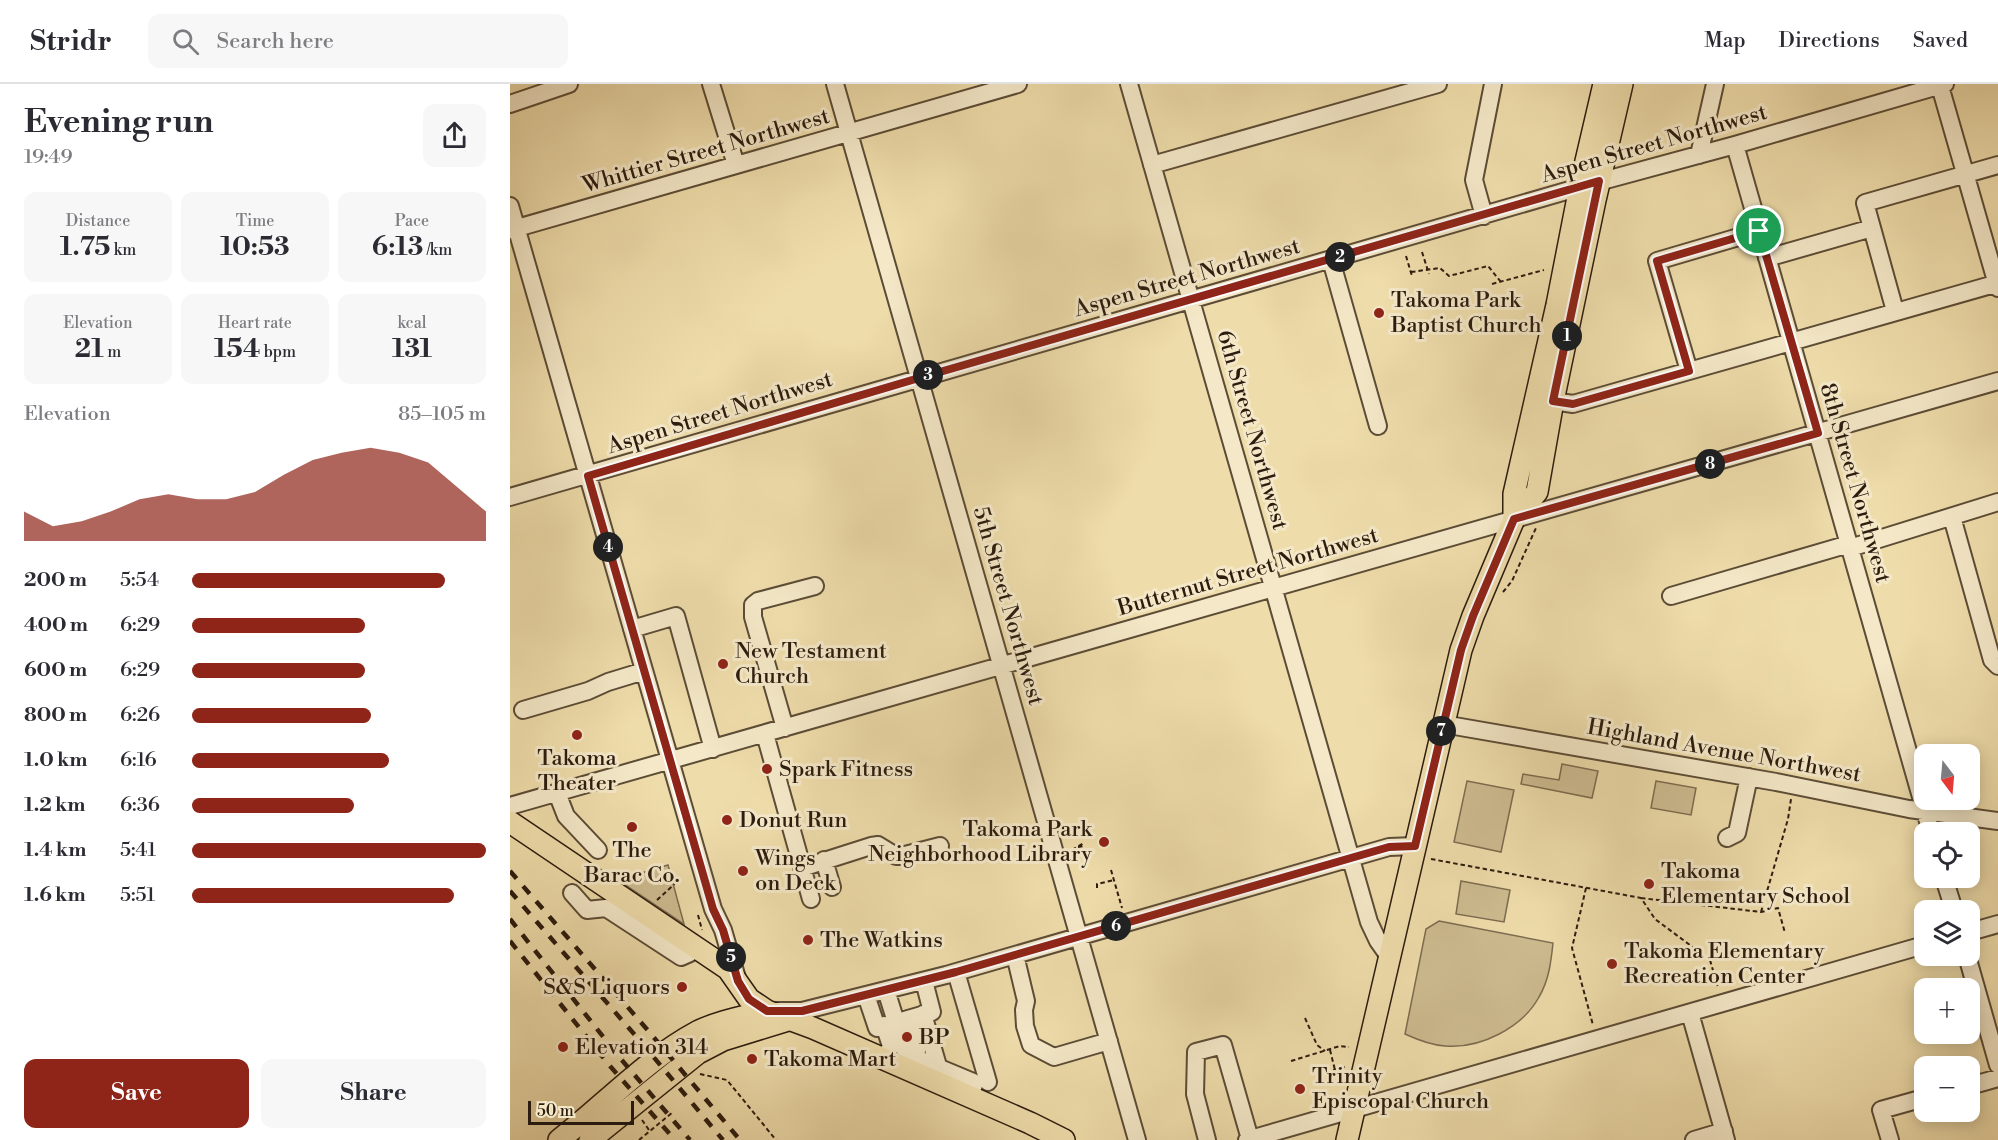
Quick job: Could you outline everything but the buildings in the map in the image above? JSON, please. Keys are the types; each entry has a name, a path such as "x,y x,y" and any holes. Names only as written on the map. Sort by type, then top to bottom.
{"main road":[{"path":"1347,1140 1390,958 1423,853 1443,724 1466,633 1514,519 1536,492 1590,184 1604,84"},
{"path":"1514,519 1514,494 1557,305 1590,184 1622,84"},
{"path":"511,806 693,945 728,969 749,999 767,1011"},
{"path":"563,1138 588,1114 679,1042 716,1024 767,1011 795,1015 813,1028 884,1060 912,1064 935,1073 969,1097 1064,1140"},
{"path":"590,1140 698,1053 723,1040 795,1015"}],"street":[{"path":"510,104 569,84"},
{"path":"711,84 736,165"},
{"name":"5th Street Northwest","path":"835,84 1137,1140"},
{"name":"Whittier Street Northwest","path":"513,230 1018,84"},
{"name":"6th Street Northwest","path":"1129,84 1369,922 1390,958"},
{"path":"1152,165 1438,84"},
{"path":"1484,216 1474,180 1493,84"},
{"path":"1699,155 1715,84"},
{"path":"1553,401 1573,404 1895,311 1998,285 1965,174 1943,85"},
{"name":"Aspen Street Northwest","path":"510,497 1590,184 1943,85"},
{"name":"8th Street Northwest","path":"1735,145 1928,822"},
{"path":"1895,311 1865,203 1998,165"},
{"path":"510,206 513,230 588,476 713,909 723,930 738,981"},
{"path":"1767,258 1872,228"},
{"path":"1689,371 1657,261 1759,231"},
{"path":"1331,260 1378,426"},
{"name":"Butternut Street Northwest","path":"511,806 1998,381"},
{"path":"1671,596 1998,502"},
{"path":"1952,517 1992,660 1998,666"},
{"path":"785,728 753,616 753,605 758,601 815,586"},
{"path":"632,629 676,616 713,749"},
{"path":"523,710 588,691 644,671"},
{"name":"Highland Avenue Northwest","path":"1443,724 1749,777 1926,812 1998,821"},
{"path":"765,734 811,899"},
{"path":"1727,838 1737,833 1749,777"},
{"path":"557,793 566,816 598,850"},
{"path":"802,868 878,845 896,856 940,846"},
{"path":"795,1015 1015,955 1077,930 1389,847 1423,853"},
{"path":"824,861 832,887"},
{"path":"572,893 587,910 606,908 681,957 690,953 693,945"},
{"path":"1980,929 1998,924"},
{"path":"1207,1140 1195,1094 1196,1052 1223,1045 1248,1140 1914,948"},
{"path":"1015,955 1026,1001 1025,1026 1031,1045 1054,1057 1109,1041"},
{"path":"1971,966 1993,1027 1998,1065"},
{"path":"956,972 988,1082"},
{"path":"898,1022 933,1010 924,981"},
{"path":"886,990 898,1022 917,1051 912,1064"},
{"path":"866,995 898,1022 935,1073"},
{"path":"1690,1013 1725,1136 1694,1140"},
{"path":"884,1060 898,1022"},
{"path":"1980,1083 1998,1078"},
{"path":"1890,1140 1881,1110 1914,1101"}],"path":[{"path":"1422,252 1429,274"},
{"path":"1406,256 1412,274 1440,268 1449,276 1488,266 1501,282"},
{"path":"1492,284 1544,270"},
{"path":"1513,579 1538,523"},
{"path":"1761,912 1788,819 1791,797"},
{"path":"1072,850 1084,845"},
{"path":"1423,853 1641,898 1761,912 1778,908 1785,933"},
{"path":"1111,870 1123,909"},
{"path":"656,902 679,880"},
{"path":"1097,888 1097,884 1114,880"},
{"path":"1586,888 1572,948 1593,1026"},
{"path":"1641,898 1655,919 1710,960 1719,990"},
{"path":"1305,1018 1317,1046 1325,1051"},
{"path":"1291,1061 1340,1046 1350,1048"},
{"path":"1330,1050 1335,1070"},
{"path":"1326,1072 1343,1068"},
{"path":"700,1074 727,1080 776,1140"},
{"path":"639,1140 673,1112"},
{"path":"642,1120 650,1131"}],"shaded area":[{"path":"1562,764 1598,771 1592,798 1521,784 1523,774 1559,780"},
{"path":"1467,781 1514,790 1501,852 1454,842"},
{"path":"1656,781 1696,788 1691,815 1651,808"},
{"path":"668,865 684,924 618,880"},
{"path":"1461,881 1510,890 1504,922 1456,914"},
{"path":"1439,921 1553,943 1549,971 1539,997 1532,1008 1511,1027 1486,1040 1458,1046 1435,1045 1405,1034 1426,929"}],"railway":[{"path":"510,871 740,1140"},
{"path":"510,891 723,1140"},
{"path":"510,919 620,1058 690,1140"},
{"path":"510,941 610,1066 675,1140"}],"place":[{"name":"Takoma Park Baptist Church","path":"1379,313"},
{"name":"New Testament Church","path":"723,664"},
{"name":"Takoma Theater","path":"577,735"},
{"name":"Spark Fitness","path":"767,769"},
{"name":"Donut Run","path":"727,820"},
{"name":"The Barac Co.","path":"632,827"},
{"name":"Takoma Park Neighborhood Library","path":"1104,842"},
{"name":"Wings on Deck","path":"743,871"},
{"name":"Takoma Elementary School","path":"1649,884"},
{"name":"The Watkins","path":"808,940"},
{"name":"Takoma Elementary Recreation Center","path":"1612,964"},
{"name":"S&S Liquors","path":"682,987"},
{"name":"BP","path":"907,1037"},
{"name":"Elevation 314","path":"563,1047"},
{"name":"Takoma Mart","path":"752,1059"},
{"name":"Trinity Episcopal Church","path":"1300,1089"}],"route":[{"path":"1599,181 1553,401 1573,404 1689,371 1657,261 1759,231 1818,433 1514,519 1461,650 1415,846 1389,847 956,972 802,1011 767,1011 749,999 738,981 723,930 713,909 588,476 1599,181"}]}
